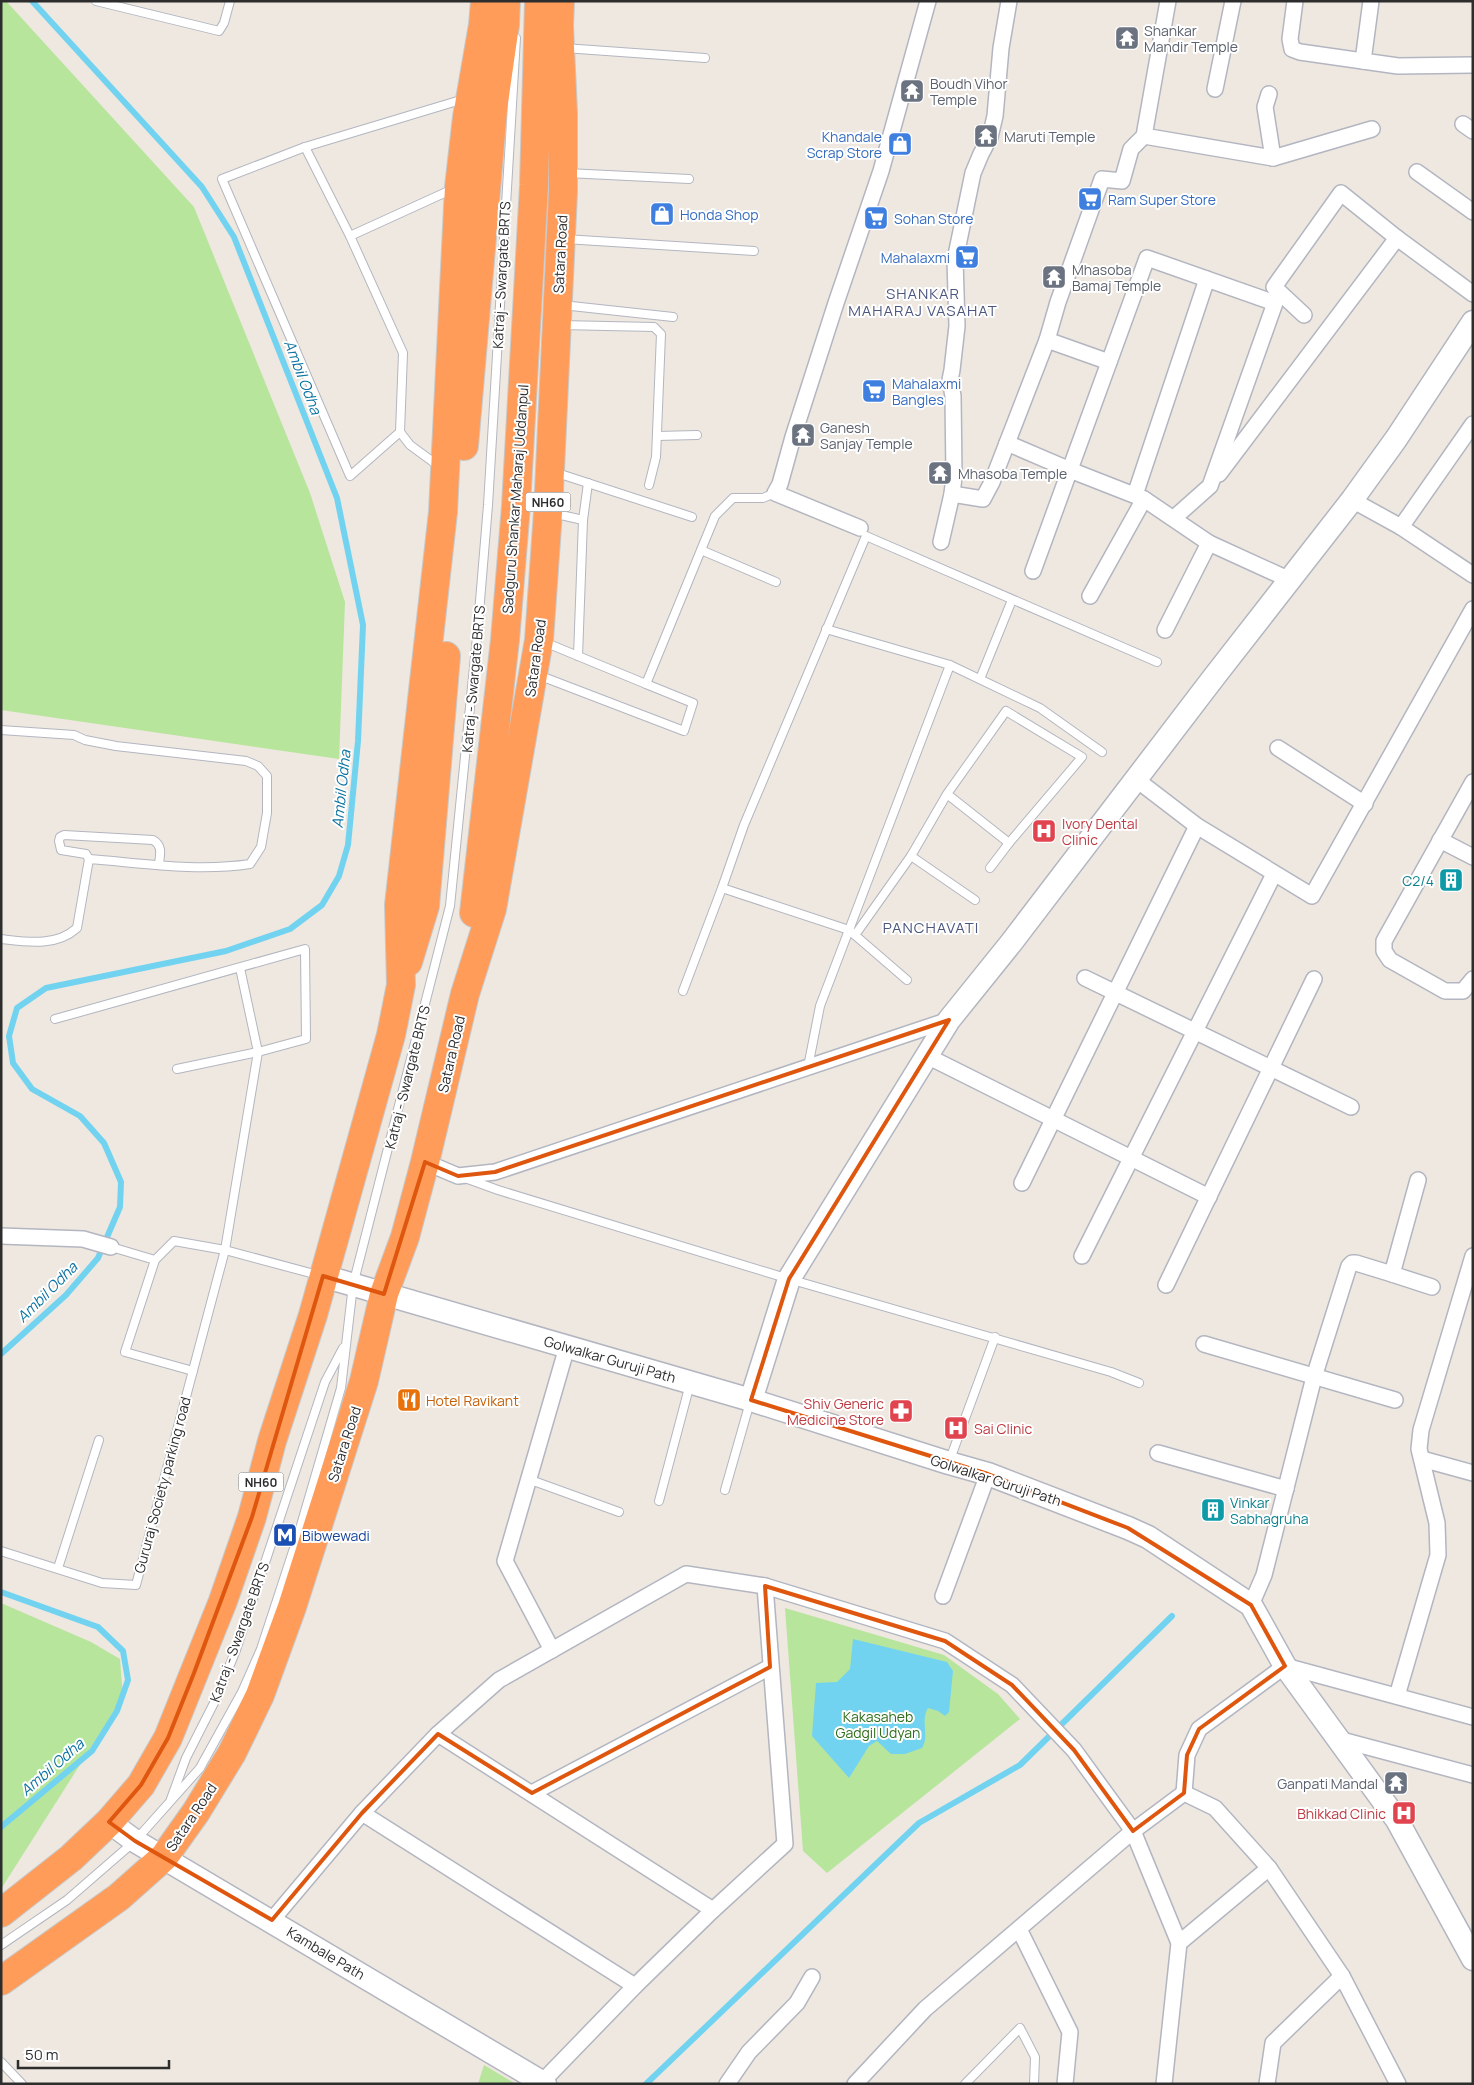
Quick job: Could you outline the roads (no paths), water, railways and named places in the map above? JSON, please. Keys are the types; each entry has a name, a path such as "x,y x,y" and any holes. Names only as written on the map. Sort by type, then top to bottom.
{"highway":[{"name":"NH60","path":"1,1914 71,1858 109,1822 142,1785 168,1738 223,1601 252,1517 272,1441 313,1315 390,1035 401,985 399,905 432,626 445,470 459,186 470,97 483,25 484,1"},
{"path":"401,985 425,906 486,188 506,1"},
{"name":"Sadguru Shankar Maharaj Uddanpul","path":"465,994 505,640 516,506 534,185 539,1"},
{"name":"Satara Road","path":"1,1981 119,1897 164,1857 196,1812 232,1753 260,1695 292,1607 364,1381 384,1294 405,1236 425,1162 465,994 492,909 540,640 548,512 560,238 562,173 560,1"}],"street":[{"path":"860,528 775,493 780,484 792,437 881,171 928,1"},
{"path":"941,542 952,494 954,470 953,396 950,380 957,326 955,260 974,173 990,137 995,116 1001,48 1009,1"},
{"path":"952,494 983,499 992,482 1047,340 1058,302 1102,180 1122,181 1131,149 1144,136 1168,1"},
{"path":"1215,89 1233,1"},
{"path":"1295,1 1290,39 1292,49 1300,52 1398,66 1473,65"},
{"path":"1364,61 1371,1"},
{"path":"1269,94 1265,107 1273,158"},
{"path":"1144,136 1273,158 1372,129"},
{"path":"1417,172 1473,212"},
{"path":"1304,315 1274,287 1341,193 1397,238 1473,294"},
{"path":"1174,518 1210,486 1397,238"},
{"path":"1033,571 1147,258 1275,303 1210,486"},
{"path":"1090,596 1140,497 1207,279"},
{"path":"751,1400 789,1279 949,1020 1011,943 1352,500 1396,439 1473,322"},
{"path":"1047,340 1109,362"},
{"path":"1401,527 1473,424"},
{"path":"1007,443 1140,497 1210,542 1290,580"},
{"path":"1352,500 1401,527 1473,575"},
{"path":"1165,630 1210,542"},
{"path":"1136,780 1197,826 1312,896 1473,609"},
{"path":"1278,748 1365,804"},
{"path":"1473,782 1384,941 1384,951 1390,960 1445,991 1463,991 1473,978"},
{"path":"1022,1183 1197,826"},
{"path":"1440,840 1473,857"},
{"path":"1082,1256 1274,874"},
{"path":"1085,978 1351,1107"},
{"path":"1166,1285 1314,979"},
{"path":"425,1162 458,1176 495,1172 949,1020"},
{"path":"927,1056 1209,1197"},
{"path":"1392,1274 1418,1180"},
{"path":"1,1236 83,1239 114,1248"},
{"path":"1397,1696 1438,1556 1438,1523 1419,1448 1420,1430 1473,1256"},
{"path":"1250,1605 1264,1575 1314,1377 1349,1266 1352,1263 1356,1263 1432,1287"},
{"name":"Golwalkar Guruji Path","path":"323,1276 751,1400 988,1474 1128,1528 1148,1538 1250,1605 1284,1666 1397,1820 1473,1959"},
{"path":"1204,1344 1395,1400"},
{"path":"552,1650 505,1561 567,1347"},
{"path":"1158,1453 1286,1489"},
{"path":"1422,1459 1473,1473"},
{"path":"943,1596 988,1474"},
{"path":"272,1920 362,1813 438,1734 500,1680 686,1574 765,1586 945,1641 1012,1685 1074,1750 1133,1831 1178,1943 1164,2084"},
{"path":"543,2083 635,1986 713,1910 785,1844 765,1586"},
{"path":"855,2084 925,2009 1133,1831 1184,1793 1187,1755 1200,1729 1284,1666 1473,1717"},
{"path":"532,1793 770,1667"},
{"path":"438,1734 713,1910"},
{"path":"1338,1739 1473,1776"},
{"path":"1184,1793 1215,1808 1269,1868 1342,1976 1398,2084"},
{"path":"362,1813 635,1986"},
{"name":"Kambale Path","path":"109,1822 135,1841 272,1920 543,2083"},
{"path":"1178,1943 1269,1868"},
{"path":"1019,1929 1070,2032 1065,2084"},
{"path":"727,2084 749,2052 797,2003 812,1976"},
{"path":"1267,2084 1273,2043 1342,1976"},
{"path":"1268,2068 1275,2084"}],"lane":[{"path":"96,1 220,31 230,1"},
{"name":"Katraj - Swargate BRTS","path":"1,1945 67,1900 135,1841 200,1768 242,1692 261,1649 297,1538 341,1388 353,1285 450,906 477,638 488,505 517,26"},
{"path":"560,48 704,58"},
{"path":"400,432 350,476 222,179 305,147 470,97"},
{"path":"305,147 350,236 403,353 400,432 410,445 445,470"},
{"path":"562,173 689,179"},
{"path":"350,236 459,186"},
{"path":"560,238 754,251"},
{"path":"557,314 673,317"},
{"path":"557,314 654,327 661,334 656,457 649,485"},
{"path":"656,436 697,435"},
{"path":"550,470 692,517"},
{"path":"578,656 583,520 588,483"},
{"path":"646,684 715,516 733,498 763,498 775,493"},
{"path":"548,512 583,520"},
{"path":"683,990 744,825 866,536 1157,662"},
{"path":"701,550 776,582"},
{"path":"980,679 1012,600"},
{"path":"826,629 950,665 1040,708 1102,752"},
{"path":"534,674 684,731 693,703 540,640"},
{"path":"808,1068 820,1006 852,932 950,665"},
{"path":"852,932 911,856 947,794 1006,712 1082,757 990,868"},
{"path":"1,730 74,734 86,740 246,761 258,766 267,776 267,813 261,846 250,864 232,867 204,867 89,859"},
{"path":"947,794 1009,843"},
{"path":"1,939 31,942 46,941 70,935 77,928 89,859 86,854 61,850 59,841 60,837 64,835 153,840 159,843 161,848 159,864"},
{"path":"911,856 976,900"},
{"path":"722,888 852,932 908,980"},
{"path":"55,1020 305,949 306,1039 258,1052 178,1069"},
{"path":"240,968 258,1052"},
{"name":"Gururaj Society parking road","path":"1,1551 102,1583 136,1585 225,1250 258,1052"},
{"path":"458,1176 789,1279 1112,1372 1139,1383"},
{"path":"193,1370 125,1352 155,1260 174,1241 225,1250 323,1276"},
{"path":"114,1248 155,1260"},
{"path":"949,1463 995,1337"},
{"name":"Katraj - Swargate BRTS","path":"168,1806 186,1758 216,1699 232,1658 324,1382 345,1344"},
{"path":"659,1501 690,1382"},
{"path":"725,1490 751,1400"},
{"path":"58,1568 98,1440"},
{"path":"528,1480 619,1512"},
{"path":"965,2084 1020,2028 1034,2057 1034,2084"},
{"path":"1,2062 22,2084"}],"water":[{"path":"853,1639 947,1662 953,1671 949,1712 945,1716 938,1711 928,1708 925,1718 925,1739 922,1748 905,1754 891,1754 877,1741 869,1746 849,1778 812,1736 816,1683 837,1682 850,1669"}],"waterway":[{"name":"Ambil Odha","path":"1,1354 66,1295 98,1258 120,1207 121,1182 104,1143 80,1116 32,1089 13,1063 9,1036 17,1008 46,988 226,951 290,929 322,905 339,876 348,845 358,741 363,625 337,498 234,237 202,187 32,1"},
{"name":"Ambil Odha","path":"1,1592 98,1627 123,1651 128,1680 117,1711 92,1751 1,1827"},
{"path":"646,2084 919,1823 1020,1765 1172,1616"}],"place":[{"name":"Shankar Mandir Temple","path":"1127,38"},
{"name":"Boudh Vihor Temple","path":"912,91"},
{"name":"Maruti Temple","path":"986,136"},
{"name":"Khandale Scrap Store","path":"900,144"},
{"name":"Ram Super Store","path":"1090,199"},
{"name":"Honda Shop","path":"662,214"},
{"name":"Sohan Store","path":"876,218"},
{"name":"Mahalaxmi","path":"967,257"},
{"name":"Mhasoba Bamaj Temple","path":"1054,277"},
{"name":"Mahalaxmi Bangles","path":"874,391"},
{"name":"Ganesh Sanjay Temple","path":"803,435"},
{"name":"Mhasoba Temple","path":"940,473"},
{"name":"Ivory Dental Clinic","path":"1044,831"},
{"name":"C2/4","path":"1451,880"},
{"name":"Hotel Ravikant","path":"409,1400"},
{"name":"Shiv Generic Medicine Store","path":"901,1411"},
{"name":"Sai Clinic","path":"956,1428"},
{"name":"Vinkar Sabhagruha","path":"1213,1510"},
{"name":"Bibwewadi","path":"285,1535"},
{"name":"Ganpati Mandal","path":"1396,1783"},
{"name":"Bhikkad Clinic","path":"1404,1813"}],"district":[{"name":"SHANKAR MAHARAJ VASAHAT","path":"923,302"},
{"name":"PANCHAVATI","path":"931,927"}],"park label":[{"name":"Kakasaheb Gadgil Udyan","path":"878,1724"}]}
